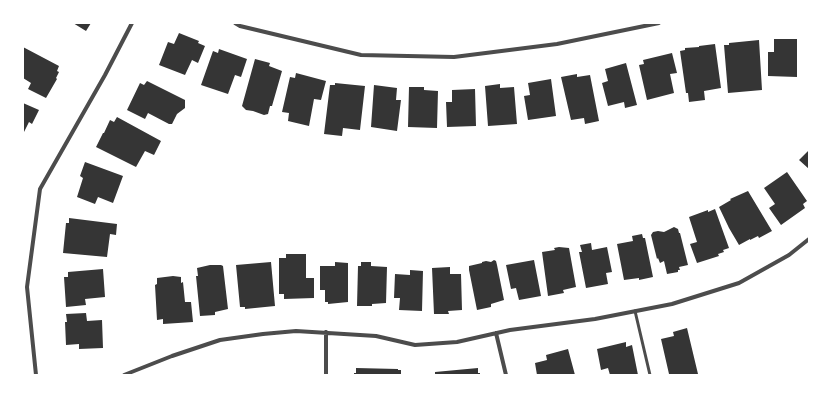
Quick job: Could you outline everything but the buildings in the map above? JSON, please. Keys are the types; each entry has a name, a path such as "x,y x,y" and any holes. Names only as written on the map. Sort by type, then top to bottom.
{"street":[{"path":"36,375 27,287 40,189 105,75 132,23"},
{"path":"235,23 240,26 361,55 454,58 557,44 659,23"},
{"path":"124,375 172,356 220,340 262,334 296,331 326,332 376,336 416,345 457,342 510,330 595,319 672,304 739,282 789,255 809,239"},
{"path":"326,332 326,375"},
{"path":"496,333 506,375"}],"lane":[{"path":"635,311 650,375"}]}
